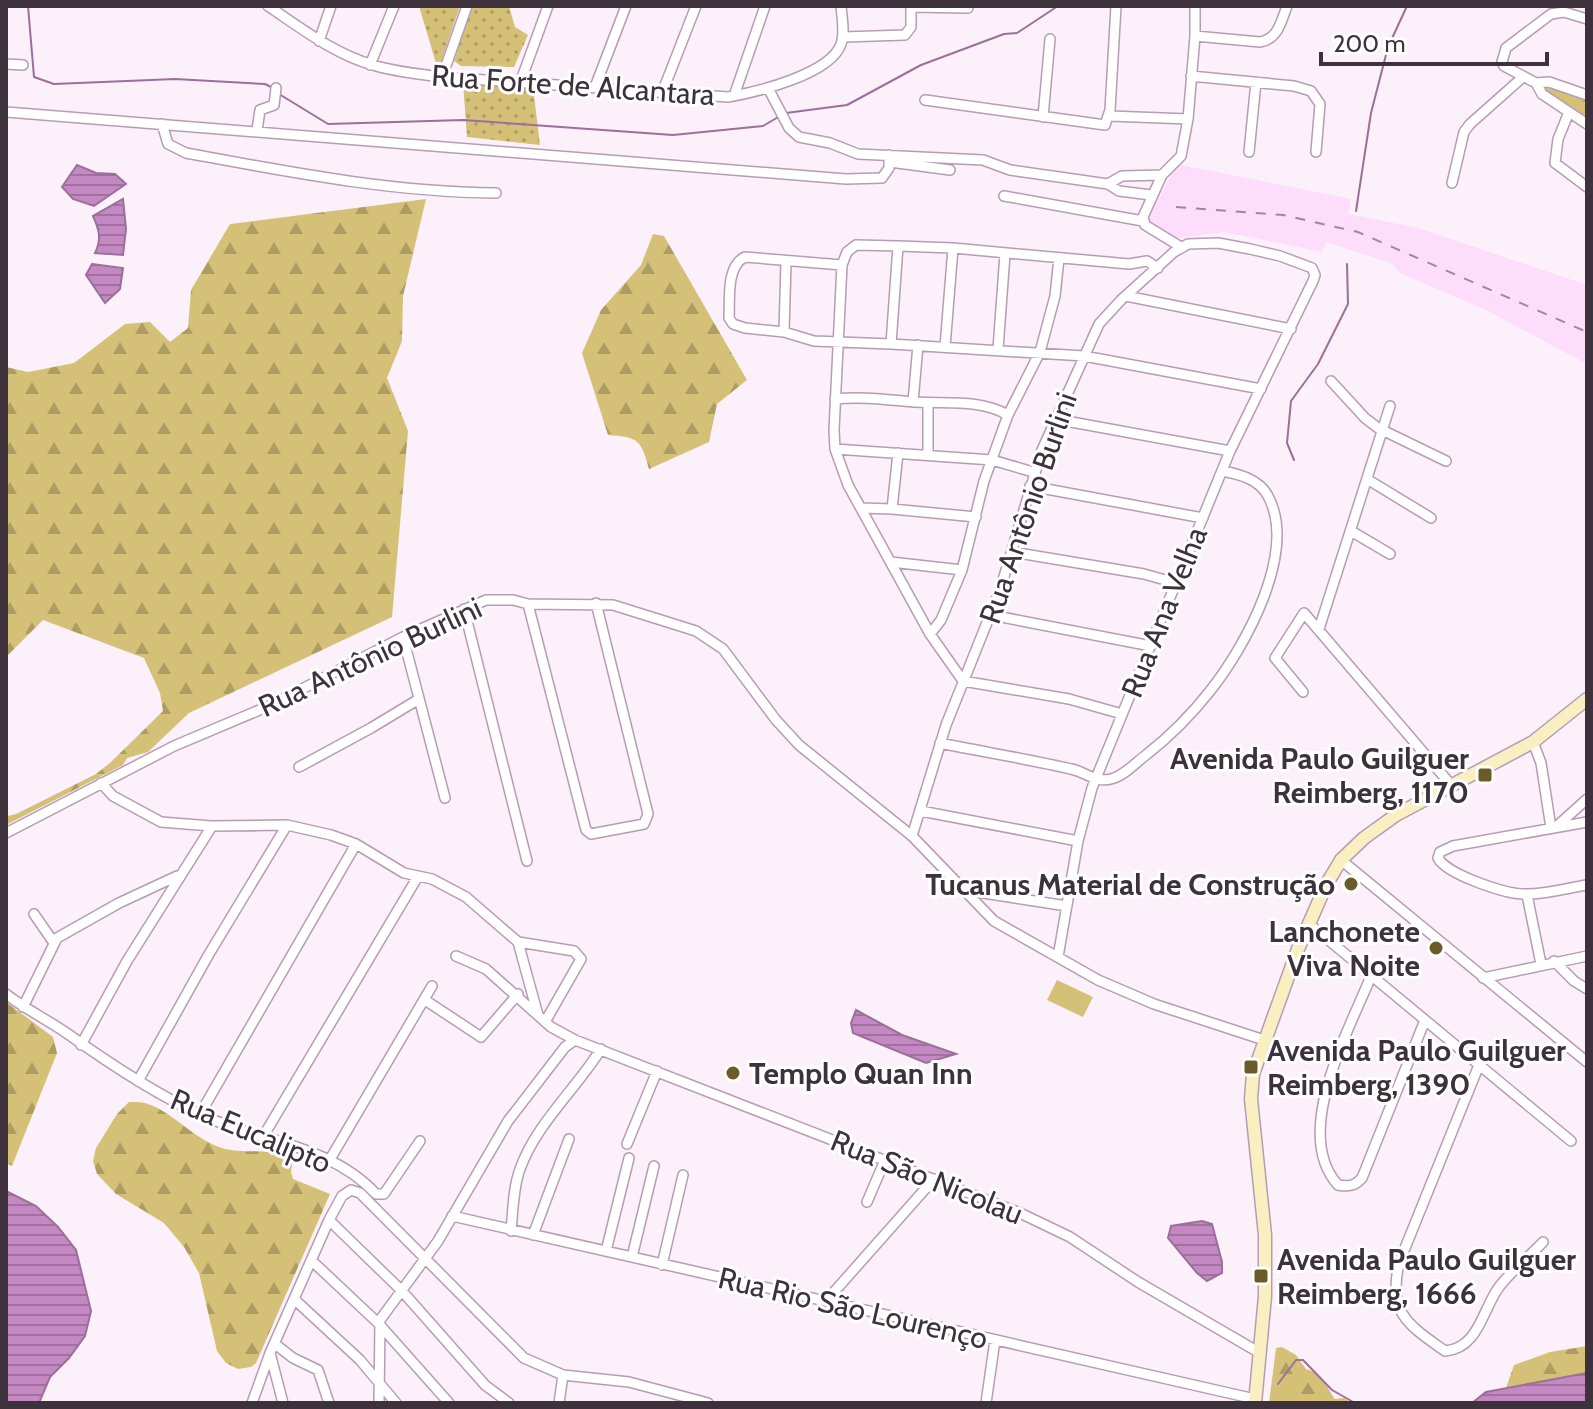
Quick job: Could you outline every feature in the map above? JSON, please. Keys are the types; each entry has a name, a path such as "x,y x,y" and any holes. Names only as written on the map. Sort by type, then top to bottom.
{"main road":[{"path":"1255,1401 1265,1296 1265,1235 1251,1099 1253,1074 1308,923 1341,860 1364,838 1396,815 1533,742 1587,699"}],"street":[{"name":"Rua Forte de Alcantara","path":"268,6 319,41 370,65 442,77 662,93 734,96 768,88 826,65 835,57 843,37"},
{"path":"319,41 331,6"},
{"path":"370,65 394,6"},
{"path":"442,77 467,6"},
{"path":"520,83 548,6"},
{"path":"595,87 626,6"},
{"path":"662,93 696,6"},
{"path":"734,96 765,6"},
{"path":"841,6 843,37 899,37 911,30 911,7 968,8"},
{"path":"925,100 1103,126 1110,116 1116,6"},
{"path":"1143,221 1151,195 1162,175 1181,156 1188,119 1195,6"},
{"path":"1195,36 1260,42 1269,40 1278,30 1287,6"},
{"path":"1587,19 1564,12 1551,14 1506,48 1502,58 1504,66 1536,83 1549,82 1587,95"},
{"path":"1043,117 1050,39"},
{"path":"6,64 23,65"},
{"path":"1191,76 1311,91 1318,98 1320,113 1316,152"},
{"path":"1452,183 1464,132 1523,77"},
{"path":"1249,152 1256,82"},
{"path":"1536,83 1539,91 1587,124"},
{"path":"257,130 260,110 274,105 276,88"},
{"path":"768,88 789,128 799,137 830,143 858,154 950,170"},
{"path":"6,112 846,179 882,178 887,173 890,159"},
{"path":"1569,112 1558,139 1555,163 1587,187"},
{"path":"1110,116 1188,119"},
{"path":"162,124 168,144 186,153 363,185 435,192 496,193"},
{"path":"890,159 983,160 1010,170 1108,184 1119,191 1151,195"},
{"path":"1108,184 1122,176 1162,175"},
{"path":"1004,196 1143,221 1181,247"},
{"name":"Rua Ana Velha","path":"1058,957 1078,841 1095,780 1230,451 1313,281 1314,271 1280,256 1218,243 1196,242 1181,247"},
{"path":"1122,714 1069,699 963,681 930,634 848,485 835,449 842,265 847,252 856,245 953,248 1129,264 1147,261 1158,268"},
{"path":"891,344 898,246"},
{"name":"Rua Antônio Burlini","path":"912,836 940,743 991,615 1033,472 1055,419 1099,324 1181,247"},
{"path":"945,347 953,248"},
{"path":"998,349 1005,254"},
{"path":"842,265 745,257 738,260 732,269 729,318 733,324 745,328 784,332 814,341 1084,356 1261,389"},
{"path":"930,634 941,620 962,570 992,460 1008,415 1040,352 1055,296 1059,258"},
{"path":"784,332 786,262"},
{"path":"1129,264 1145,279"},
{"path":"1126,296 1291,329"},
{"path":"913,402 918,345"},
{"path":"1331,381 1365,418 1382,430 1446,461"},
{"path":"835,399 860,397 959,403 985,406 1008,415"},
{"path":"928,403 928,455"},
{"path":"1319,629 1390,406"},
{"path":"1055,419 1230,451"},
{"path":"835,449 992,460 1033,472"},
{"path":"892,509 898,453"},
{"path":"940,743 1075,770 1095,780 1118,777 1162,742 1210,691 1248,631 1266,589 1277,547 1276,520 1268,495 1243,475 1222,471"},
{"path":"1367,479 1431,518"},
{"path":"1030,486 1203,518"},
{"path":"861,508 976,517"},
{"path":"1351,531 1390,554"},
{"path":"1012,552 1144,574 1176,583"},
{"path":"891,562 962,570"},
{"name":"Rua Antônio Burlini","path":"6,833 174,746 302,690 464,609 495,598 528,604 596,603 635,610 696,631 723,649 776,720 799,745 912,836 994,921 1098,980 1154,1004 1264,1040"},
{"path":"528,604 587,832 591,834 644,824 648,818 596,603"},
{"path":"464,609 527,861"},
{"path":"1303,692 1277,662 1276,655 1302,613 1308,614 1452,786"},
{"path":"991,615 1151,646"},
{"path":"403,637 445,798"},
{"path":"299,767 419,699"},
{"path":"1533,742 1541,763 1554,827"},
{"path":"101,783 113,796 161,822 211,826 287,825 356,844 404,873 432,879 466,897 518,942 542,1018"},
{"path":"1554,827 1587,799"},
{"path":"921,811 1078,841"},
{"path":"1587,822 1453,846 1440,852 1438,858 1443,866 1454,872 1527,895 1587,885"},
{"path":"138,1081 209,954 287,825"},
{"path":"81,1045 179,875 211,826"},
{"path":"200,1114 356,844"},
{"path":"1341,860 1587,1062"},
{"path":"6,994 23,1007 57,938 119,903 179,875"},
{"path":"264,1135 417,878"},
{"path":"964,890 1067,906"},
{"path":"1527,895 1541,964"},
{"path":"34,914 54,943"},
{"path":"1308,923 1571,1141"},
{"path":"518,942 574,951 581,959 542,1018"},
{"name":"Rua São Nicolau","path":"456,956 486,969 542,1018 575,1040 1020,1213 1070,1237 1138,1282 1260,1353"},
{"path":"1483,978 1587,956"},
{"path":"1554,961 1587,989"},
{"path":"1371,976 1322,1099 1320,1140 1326,1164 1338,1185 1357,1184 1362,1178 1425,1020"},
{"path":"329,1161 432,986"},
{"path":"425,1000 481,1037 518,995"},
{"name":"Rua Eucalipto","path":"23,1007 138,1081 200,1114 329,1161 376,1194 384,1194 420,1141"},
{"path":"379,1403 378,1323 427,1258 508,1121 565,1047 575,1040"},
{"path":"511,1231 518,1176 523,1163 536,1138 601,1049"},
{"path":"1479,1065 1399,1263 1394,1284 1396,1302 1417,1330 1445,1351 1456,1350 1467,1343 1499,1288 1543,1242"},
{"path":"627,1144 657,1071"},
{"path":"533,1235 569,1139"},
{"path":"606,1251 629,1158"},
{"path":"867,1202 885,1160"},
{"path":"632,1257 654,1166"},
{"path":"662,1265 683,1175"},
{"path":"354,1190 355,1177"},
{"path":"826,1301 934,1179"},
{"path":"252,1403 272,1349 329,1220 342,1196 354,1190"},
{"path":"354,1190 427,1258 514,1351 535,1364 563,1375 629,1382 708,1403"},
{"name":"Rua Rio São Lourenço","path":"452,1216 1255,1401"},
{"path":"329,1220 402,1291 485,1385 509,1403"},
{"path":"311,1260 378,1323 449,1403"},
{"path":"294,1299 379,1381 396,1403"},
{"path":"986,1403 995,1340"},
{"path":"272,1349 283,1403"},
{"path":"272,1349 318,1370 329,1403"},
{"path":"559,1403 563,1375"}],"shaded area":[{"path":"1177,164 1351,199 1348,214 1418,228 1587,285 1587,364 1488,311 1400,273 1391,263 1326,242 1322,252 1225,232 1177,238 1147,222"},
{"path":"77,165 96,173 115,174 126,184 94,206 73,199 62,187"},
{"path":"123,199 126,229 123,255 95,253 99,234 93,216"},
{"path":"92,264 123,268 120,289 105,303 86,275"},
{"path":"856,1010 902,1035 956,1054 926,1063 853,1033 851,1023"},
{"path":"6,1191 36,1206 76,1250 91,1311 85,1336 50,1377 39,1403 6,1403"},
{"path":"1202,1221 1212,1224 1222,1262 1222,1273 1207,1281 1168,1238 1171,1226"},
{"path":"1587,1373 1587,1402 1584,1403 1472,1403 1486,1392"}],"green space":[{"path":"419,6 460,6 437,67"},
{"path":"472,6 509,6 515,27 528,35 514,67 461,66 454,61"},
{"path":"463,83 533,87 540,145 467,137"},
{"path":"1545,84 1587,97 1587,117 1546,91"},
{"path":"426,199 403,296 402,341 387,378 408,431 392,617 189,713 148,752 127,758 123,765 6,825 6,810 8,816 16,814 96,774 163,711 160,693 144,658 43,620 6,657 6,367 28,372 74,363 125,324 150,322 170,342 188,328 191,290 230,224"},
{"path":"653,234 664,236 747,380 717,404 709,442 649,469 637,442 608,435 582,353 601,310 641,265"},
{"path":"1057,980 1093,997 1083,1017 1047,1000"},
{"path":"6,1002 53,1037 57,1053 12,1166 6,1163"},
{"path":"129,1102 157,1108 200,1137 228,1150 285,1154 293,1158 293,1179 330,1194 256,1363 251,1367 238,1369 226,1363 217,1351 199,1273 184,1247 164,1223 116,1194 97,1174 93,1161 96,1148 117,1114"},
{"path":"1587,1346 1587,1373 1506,1388 1514,1365 1550,1352"},
{"path":"1282,1347 1320,1377 1335,1399 1344,1398 1351,1403 1269,1403 1276,1348"}],"waterway":[{"path":"28,6 34,77 54,84 175,79 265,84 271,87"},
{"path":"786,113 847,105 921,65 1004,34 1017,33 1058,6"},
{"path":"1356,211 1371,113 1388,47 1407,6"},
{"path":"279,94 328,124 463,120 673,135 763,126 780,116"},
{"path":"1294,460 1287,443 1291,401 1318,364 1348,304 1347,264"},
{"path":"1278,1384 1296,1360 1303,1360 1332,1390 1355,1403"}],"railway":[{"path":"1176,207 1283,215 1358,232 1587,332"}],"place":[{"name":"Avenida Paulo Guilguer Reimberg, 1170","path":"1485,775"},
{"name":"Tucanus Material de Construção","path":"1351,884"},
{"name":"Lanchonete Viva Noite","path":"1436,948"},
{"name":"Avenida Paulo Guilguer Reimberg, 1390","path":"1251,1067"},
{"name":"Templo Quan Inn","path":"733,1073"},
{"name":"Avenida Paulo Guilguer Reimberg, 1666","path":"1261,1276"}]}
